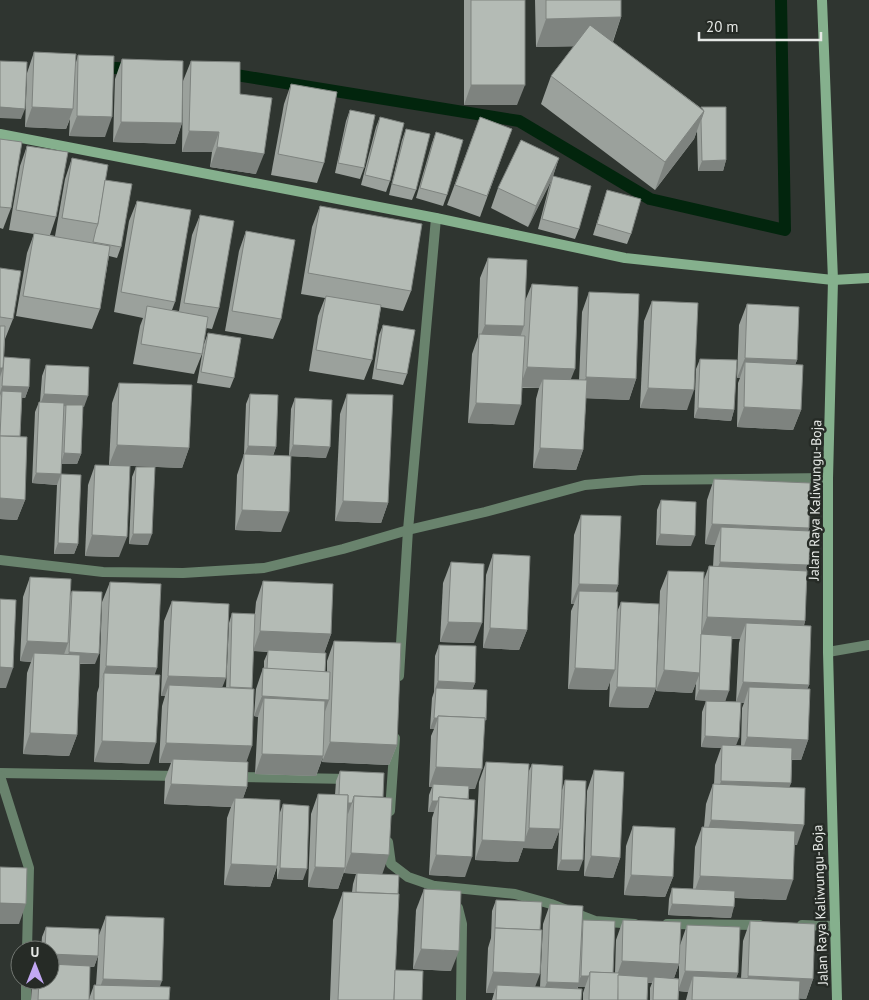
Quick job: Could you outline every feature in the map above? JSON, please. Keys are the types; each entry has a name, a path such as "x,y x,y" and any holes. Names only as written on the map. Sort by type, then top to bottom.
{"main road":[{"name":"Jalan Raya Kaliwungu-Boja","path":"822,0 833,280 828,478 828,652 837,1000"},
{"path":"0,134 436,218 625,258 833,280 869,278"}],"street":[{"path":"398,684 408,530 436,218"},
{"path":"0,560 103,572 183,573 264,568 585,485 642,480 828,478"},
{"path":"828,652 869,645"},
{"path":"396,732 388,780 388,849 390,864 408,877 434,886 515,894 551,904 595,921 654,924 766,925"},
{"path":"27,940 29,868 0,774 186,776"},
{"path":"226,777 363,779"},
{"path":"434,886 458,908 462,924 461,1000"},
{"path":"795,925 834,926"}],"building":[{"path":"471,0 525,0 525,85 471,85"},
{"path":"546,0 621,0 621,17 546,19"},
{"path":"590,25 704,111 665,162 551,76"},
{"path":"34,52 76,54 73,109 32,107"},
{"path":"78,55 114,56 112,117 77,116"},
{"path":"122,59 183,61 182,123 121,122"},
{"path":"0,61 27,62 25,109 0,107"},
{"path":"191,61 240,62 240,94 272,98 264,154 217,147 219,132 189,131"},
{"path":"291,84 337,92 324,163 278,154"},
{"path":"701,107 726,107 726,160 702,161 701,120 704,111"},
{"path":"350,110 375,115 364,168 338,163"},
{"path":"380,117 404,123 390,181 365,175"},
{"path":"480,117 512,129 487,196 455,185"},
{"path":"406,129 430,134 416,190 392,184"},
{"path":"436,132 463,140 447,195 420,188"},
{"path":"0,139 22,142 11,208 0,207"},
{"path":"521,140 559,158 536,206 498,188"},
{"path":"27,146 68,152 56,217 16,210"},
{"path":"72,158 108,165 98,224 62,218"},
{"path":"553,176 591,186 579,229 542,219"},
{"path":"105,180 132,184 121,247 93,242"},
{"path":"607,190 641,199 631,234 597,224"},
{"path":"137,201 191,210 175,302 121,292"},
{"path":"320,206 422,224 411,291 308,273"},
{"path":"200,215 234,221 219,308 184,303"},
{"path":"246,231 295,240 281,319 232,311"},
{"path":"34,233 110,246 100,309 23,296"},
{"path":"488,258 527,260 524,326 485,325"},
{"path":"0,268 21,271 13,319 0,317"},
{"path":"532,284 578,287 575,369 527,367"},
{"path":"589,292 639,294 636,379 586,377"},
{"path":"326,296 381,305 372,360 316,350"},
{"path":"652,301 698,303 694,390 648,388"},
{"path":"747,304 799,307 797,360 745,358"},
{"path":"147,306 208,317 202,354 141,344"},
{"path":"383,325 415,330 407,374 376,369"},
{"path":"0,326 5,326 3,368 0,368"},
{"path":"208,333 241,338 234,378 201,372"},
{"path":"479,334 525,336 521,405 476,403"},
{"path":"4,357 30,359 29,387 2,386"},
{"path":"700,359 737,360 734,410 698,408"},
{"path":"745,362 803,365 801,410 744,407"},
{"path":"46,365 89,367 88,396 44,394"},
{"path":"543,379 587,380 583,450 540,448"},
{"path":"119,383 192,385 189,448 117,445"},
{"path":"2,391 22,392 20,436 0,436"},
{"path":"250,394 278,395 276,447 248,446"},
{"path":"347,394 393,395 388,503 343,501"},
{"path":"295,398 332,400 330,447 293,445"},
{"path":"39,402 64,403 61,474 36,473"},
{"path":"66,405 83,405 81,454 64,453"},
{"path":"0,436 27,437 25,500 0,498"},
{"path":"244,454 291,456 289,512 242,510"},
{"path":"95,465 130,466 127,537 92,535"},
{"path":"136,467 155,467 152,534 133,534"},
{"path":"61,474 81,475 78,544 58,543"},
{"path":"714,479 810,483 809,528 712,524"},
{"path":"661,500 696,502 695,536 660,534"},
{"path":"581,515 621,516 618,585 579,584"},
{"path":"721,527 810,531 809,565 720,562"},
{"path":"493,554 530,556 527,630 490,628"},
{"path":"451,562 484,564 482,623 448,622"},
{"path":"709,566 807,571 805,621 707,617"},
{"path":"668,571 704,572 700,673 664,670"},
{"path":"30,577 71,579 68,643 27,641"},
{"path":"263,581 333,584 331,634 260,631"},
{"path":"110,582 161,584 157,668 106,666"},
{"path":"72,591 102,592 99,654 69,652"},
{"path":"579,591 618,592 615,670 575,668"},
{"path":"0,599 16,600 13,668 0,667"},
{"path":"172,601 229,604 226,678 168,676"},
{"path":"621,602 659,604 656,688 617,687"},
{"path":"232,613 255,614 252,688 230,687"},
{"path":"746,623 811,626 809,685 743,682"},
{"path":"701,634 732,636 729,691 699,690"},
{"path":"334,641 401,643 397,745 330,742"},
{"path":"439,645 476,646 475,683 438,681"},
{"path":"268,650 326,653 325,672 267,669"},
{"path":"34,653 80,655 77,735 30,733"},
{"path":"263,668 330,672 329,700 262,696"},
{"path":"104,673 160,675 156,743 102,741"},
{"path":"169,685 254,689 252,746 166,743"},
{"path":"749,687 810,689 808,740 747,737"},
{"path":"436,688 487,690 486,720 485,718 438,716 438,718 434,718"},
{"path":"264,698 325,701 323,756 262,754"},
{"path":"706,701 741,702 739,738 705,736"},
{"path":"438,716 485,718 482,769 436,767"},
{"path":"722,745 792,748 791,783 721,781"},
{"path":"173,759 248,762 247,787 171,784"},
{"path":"486,762 529,764 525,842 482,840"},
{"path":"532,764 563,766 560,829 529,828"},
{"path":"594,770 624,772 620,858 591,856"},
{"path":"340,771 384,773 383,797 354,796 352,803 348,803 348,795 339,795"},
{"path":"565,780 586,781 583,860 561,860"},
{"path":"433,784 469,786 468,799 439,797 438,801 432,801"},
{"path":"713,784 805,788 804,825 711,820"},
{"path":"318,794 348,795 345,868 315,867"},
{"path":"354,796 392,798 389,855 351,853"},
{"path":"439,797 475,800 472,857 436,855"},
{"path":"235,798 280,800 277,866 231,864"},
{"path":"283,804 309,806 307,869 280,868"},
{"path":"633,826 675,828 673,877 631,875"},
{"path":"702,827 795,831 793,880 700,876"},
{"path":"0,867 27,868 26,904 0,903"},
{"path":"357,873 399,875 398,894 356,892"},
{"path":"672,888 735,891 734,907 672,904"},
{"path":"424,889 461,891 459,951 421,949"},
{"path":"343,892 399,894 394,1000 338,1000"},
{"path":"496,900 542,902 540,930 495,928"},
{"path":"550,904 583,906 579,983 547,982"},
{"path":"106,916 164,918 162,981 103,979"},
{"path":"583,920 615,921 613,973 590,972 589,976 581,976"},
{"path":"623,920 681,922 679,964 622,961"},
{"path":"750,921 815,924 813,979 748,976"},
{"path":"687,925 740,927 738,973 685,971"},
{"path":"46,927 99,929 98,956 60,954 60,940 45,940"},
{"path":"495,928 542,930 540,974 493,972"},
{"path":"60,964 90,966 89,1000 38,1000 38,990 60,990"},
{"path":"395,970 423,971 422,1000 394,1000"},
{"path":"590,972 619,973 618,1000 589,1000"},
{"path":"618,975 648,977 647,1000 618,1000"},
{"path":"693,976 800,981 799,1000 692,1000"},
{"path":"654,977 679,979 678,1000 653,1000"},
{"path":"94,985 170,987 169,1000 94,1000"},
{"path":"497,985 582,989 581,1000 496,1000"}],"waterway":[{"path":"224,73 519,121 650,199 785,230 781,0"},
{"path":"96,67 136,69"}]}
